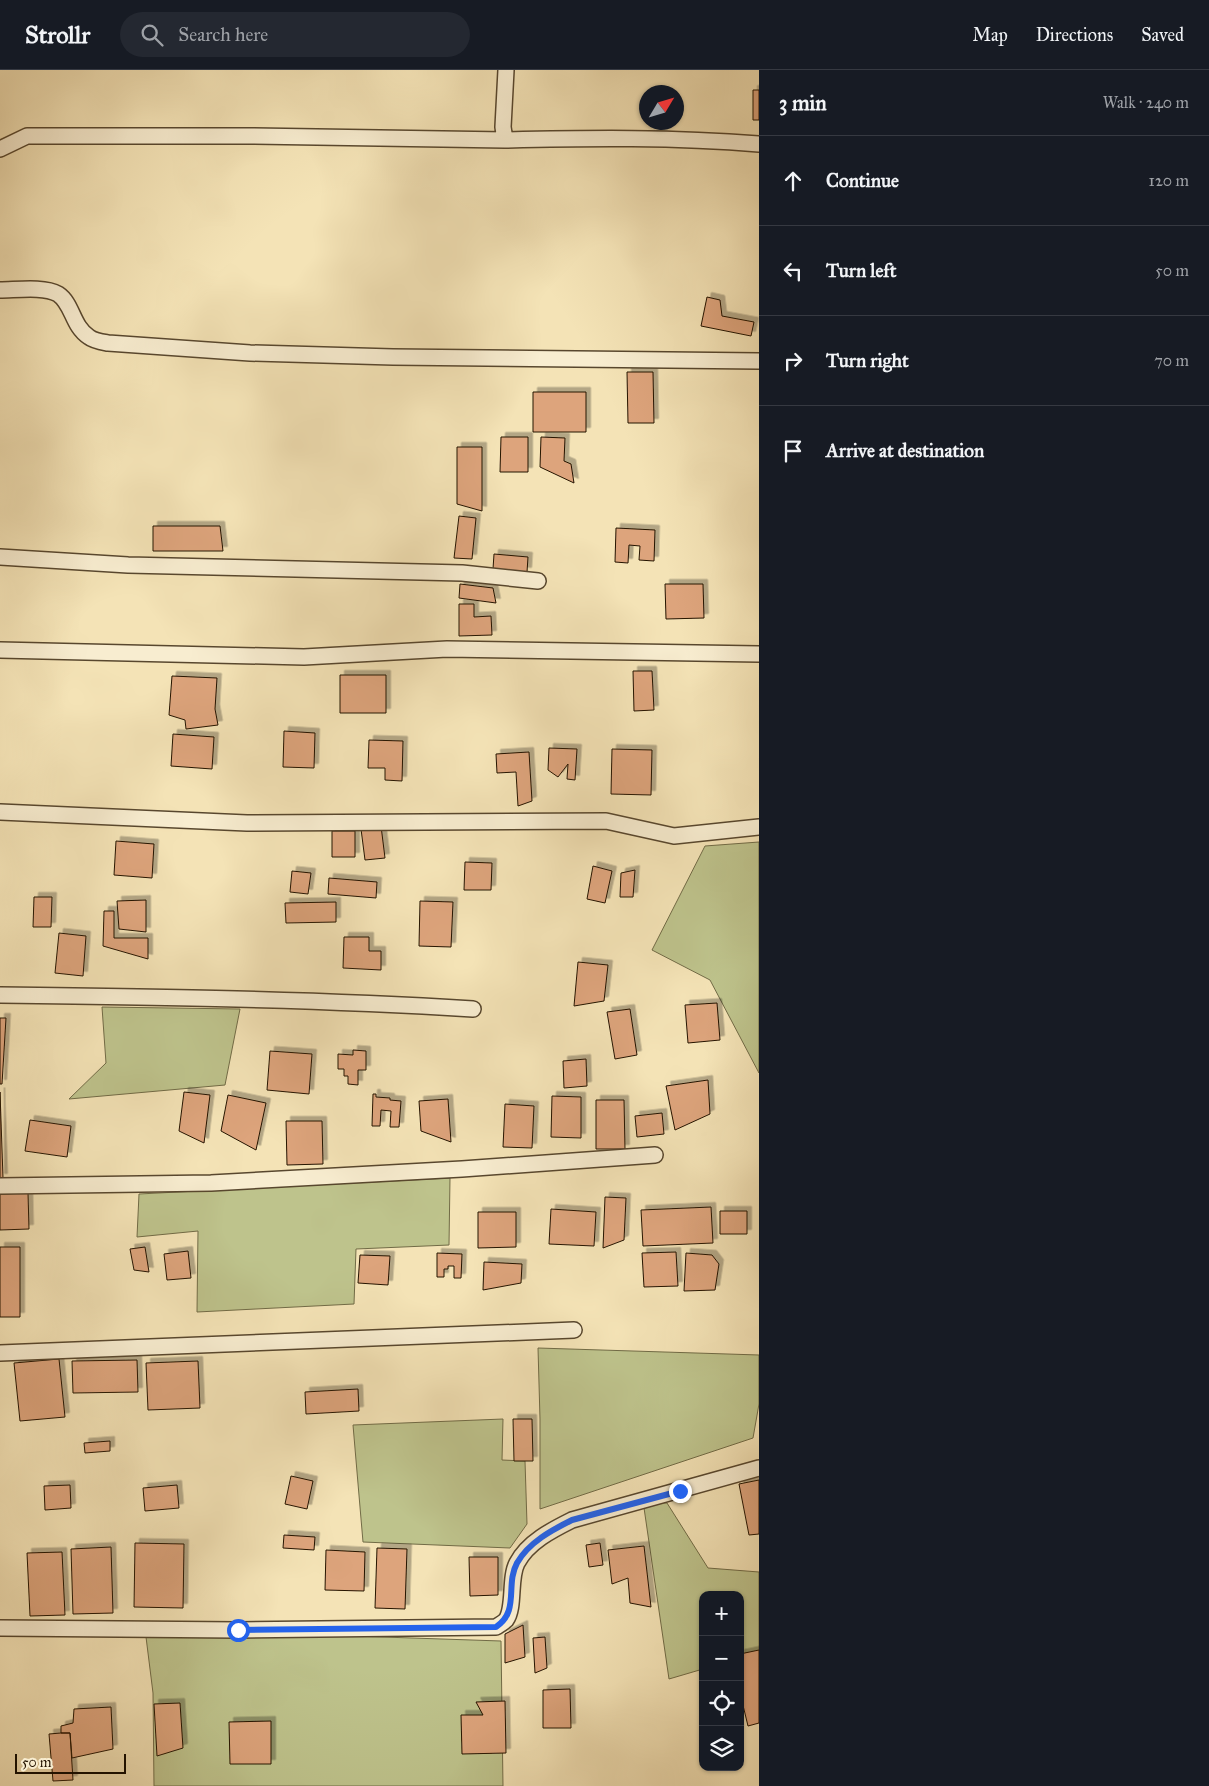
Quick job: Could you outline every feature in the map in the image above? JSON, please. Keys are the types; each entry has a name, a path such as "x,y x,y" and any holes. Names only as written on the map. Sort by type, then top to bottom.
{"street":[{"path":"505,140 502,127 505,113 506,70"},
{"path":"0,149 27,136 262,136 505,140 633,138 708,140 759,144"},
{"path":"0,290 46,290 57,294 65,300 76,325 90,338 108,343 250,353 759,362"},
{"path":"0,557 128,565 462,573 538,581"},
{"path":"0,650 304,657 447,649 759,654"},
{"path":"0,812 246,823 606,821 674,836 759,827"},
{"path":"0,995 266,999 473,1009"},
{"path":"0,1186 221,1182 655,1156"},
{"path":"0,1353 574,1330"},
{"path":"0,1628 238,1630 496,1627 505,1621 509,1613 511,1586 517,1563 538,1540 556,1528 572,1520 759,1468"}],"green space":[{"path":"759,842 759,1073 710,980 652,950 705,846"},
{"path":"102,1007 240,1009 225,1085 69,1099 106,1063"},
{"path":"450,1178 449,1245 356,1249 354,1304 197,1312 198,1231 137,1237 139,1194"},
{"path":"538,1348 759,1355 759,1404 753,1438 540,1509"},
{"path":"503,1419 502,1460 525,1461 527,1524 510,1548 363,1542 353,1425"},
{"path":"643,1501 667,1503 708,1568 759,1572 759,1653 744,1657 744,1591 699,1591 699,1670 669,1679"},
{"path":"145,1629 501,1641 503,1786 154,1786 153,1693"}],"building":[{"path":"753,90 759,90 759,120 753,120"},
{"path":"707,297 720,300 722,316 754,322 751,336 701,326"},
{"path":"627,372 653,372 654,423 628,423"},
{"path":"533,392 586,392 586,432 533,432"},
{"path":"501,437 528,437 528,472 500,472"},
{"path":"541,437 565,438 564,461 571,464 574,483 540,467"},
{"path":"457,447 482,447 482,511 457,504"},
{"path":"459,516 476,518 472,559 454,558"},
{"path":"153,526 220,526 223,551 153,551"},
{"path":"616,528 655,530 654,561 639,560 640,546 629,545 628,563 615,562"},
{"path":"494,554 528,557 527,572 493,569"},
{"path":"460,584 493,588 496,603 459,598"},
{"path":"665,584 703,584 704,618 666,619"},
{"path":"459,604 474,604 474,617 491,616 492,635 459,636"},
{"path":"633,671 652,671 654,710 634,711"},
{"path":"340,675 386,675 386,713 340,713"},
{"path":"172,676 217,678 215,709 218,725 186,729 185,720 169,715"},
{"path":"284,731 315,733 314,768 283,767"},
{"path":"173,734 214,737 212,769 171,766"},
{"path":"369,740 403,741 402,781 385,780 385,768 368,768"},
{"path":"549,748 577,749 575,780 567,779 568,764 558,777 548,770"},
{"path":"612,749 652,750 651,795 611,794"},
{"path":"529,752 532,801 518,806 516,772 497,773 496,754"},
{"path":"381,826 385,858 365,860 361,829"},
{"path":"332,831 355,831 355,857 332,857"},
{"path":"116,841 154,844 152,878 114,875"},
{"path":"465,862 492,863 491,890 464,890"},
{"path":"593,866 612,871 605,903 587,899"},
{"path":"635,870 633,897 620,897 621,873"},
{"path":"292,871 311,873 308,894 290,892"},
{"path":"329,878 377,882 376,898 328,894"},
{"path":"34,897 52,897 51,927 33,927"},
{"path":"146,900 146,932 119,929 117,901"},
{"path":"420,901 453,902 451,947 419,946"},
{"path":"336,902 336,922 286,923 285,903"},
{"path":"104,911 114,911 114,938 148,938 148,959 103,946"},
{"path":"59,933 86,936 83,976 55,973"},
{"path":"344,937 369,937 369,951 381,951 381,970 343,968"},
{"path":"578,962 608,965 604,1001 574,1006"},
{"path":"717,1003 720,1040 688,1043 685,1005"},
{"path":"630,1009 637,1055 615,1059 607,1012"},
{"path":"0,1018 6,1018 2,1084 0,1084"},
{"path":"353,1050 366,1051 366,1070 358,1070 358,1085 348,1084 348,1076 344,1076 344,1069 338,1069 338,1054 353,1055"},
{"path":"270,1051 312,1054 309,1094 267,1090"},
{"path":"586,1059 587,1086 564,1088 563,1061"},
{"path":"708,1080 710,1114 675,1130 666,1086"},
{"path":"0,1092 3,1178 0,1178"},
{"path":"184,1092 210,1095 204,1143 179,1131"},
{"path":"373,1094 376,1094 376,1097 401,1101 399,1127 390,1127 391,1111 381,1110 380,1126 372,1126"},
{"path":"228,1095 266,1103 256,1150 221,1131"},
{"path":"552,1096 581,1097 581,1138 551,1137"},
{"path":"448,1099 451,1142 421,1131 419,1101"},
{"path":"596,1100 624,1100 625,1149 596,1149"},
{"path":"505,1104 534,1106 532,1148 503,1147"},
{"path":"662,1113 664,1134 637,1137 635,1116"},
{"path":"30,1120 71,1126 67,1157 25,1151"},
{"path":"286,1121 322,1121 323,1164 287,1165"},
{"path":"28,1193 29,1229 0,1230 0,1194"},
{"path":"605,1197 626,1198 624,1240 603,1248"},
{"path":"711,1207 713,1243 643,1246 641,1210"},
{"path":"551,1209 596,1212 594,1246 549,1244"},
{"path":"720,1211 747,1211 747,1234 720,1234"},
{"path":"478,1212 516,1212 516,1247 478,1248"},
{"path":"0,1247 20,1247 20,1317 0,1317"},
{"path":"145,1247 149,1272 134,1270 130,1249"},
{"path":"188,1251 191,1278 167,1280 164,1254"},
{"path":"676,1252 678,1286 644,1287 642,1253"},
{"path":"437,1253 462,1254 461,1278 454,1278 454,1266 448,1266 448,1269 444,1269 444,1277 437,1277"},
{"path":"686,1253 712,1255 719,1264 715,1290 684,1291"},
{"path":"360,1255 390,1256 388,1285 358,1283"},
{"path":"484,1262 522,1264 521,1283 483,1290"},
{"path":"59,1359 65,1417 20,1421 14,1363"},
{"path":"137,1360 138,1392 73,1393 72,1361"},
{"path":"198,1361 200,1408 148,1410 146,1363"},
{"path":"358,1389 359,1411 306,1414 305,1392"},
{"path":"513,1419 532,1419 533,1461 514,1461"},
{"path":"110,1441 110,1451 85,1453 84,1443"},
{"path":"291,1476 313,1481 307,1509 285,1504"},
{"path":"759,1480 759,1534 749,1535 739,1484"},
{"path":"70,1485 71,1508 45,1510 44,1486"},
{"path":"177,1485 179,1508 145,1511 143,1488"},
{"path":"284,1535 315,1537 314,1550 283,1548"},
{"path":"135,1543 184,1544 183,1608 134,1607"},
{"path":"600,1543 603,1565 589,1567 586,1545"},
{"path":"644,1546 651,1607 630,1603 628,1578 612,1584 608,1550"},
{"path":"111,1547 113,1613 73,1614 71,1549"},
{"path":"377,1548 407,1549 405,1609 375,1608"},
{"path":"326,1550 365,1552 364,1591 325,1590"},
{"path":"62,1552 65,1615 30,1616 27,1553"},
{"path":"469,1557 498,1557 498,1595 470,1596"},
{"path":"523,1625 525,1657 505,1663 505,1634"},
{"path":"545,1637 547,1668 535,1673 533,1638"},
{"path":"759,1650 759,1723 748,1726 744,1710 744,1653"},
{"path":"570,1689 571,1728 543,1728 543,1690"},
{"path":"505,1701 506,1753 462,1754 461,1715 483,1715 476,1702"},
{"path":"180,1703 183,1748 157,1756 154,1704"},
{"path":"111,1707 113,1749 72,1758 70,1733 61,1733 61,1726 73,1723 74,1709"},
{"path":"271,1721 271,1764 230,1764 229,1722"},
{"path":"70,1733 73,1780 53,1781 49,1734"}],"route":[{"path":"238,1630 496,1627 505,1621 509,1613 511,1586 517,1563 538,1540 572,1520 680,1491"}]}
